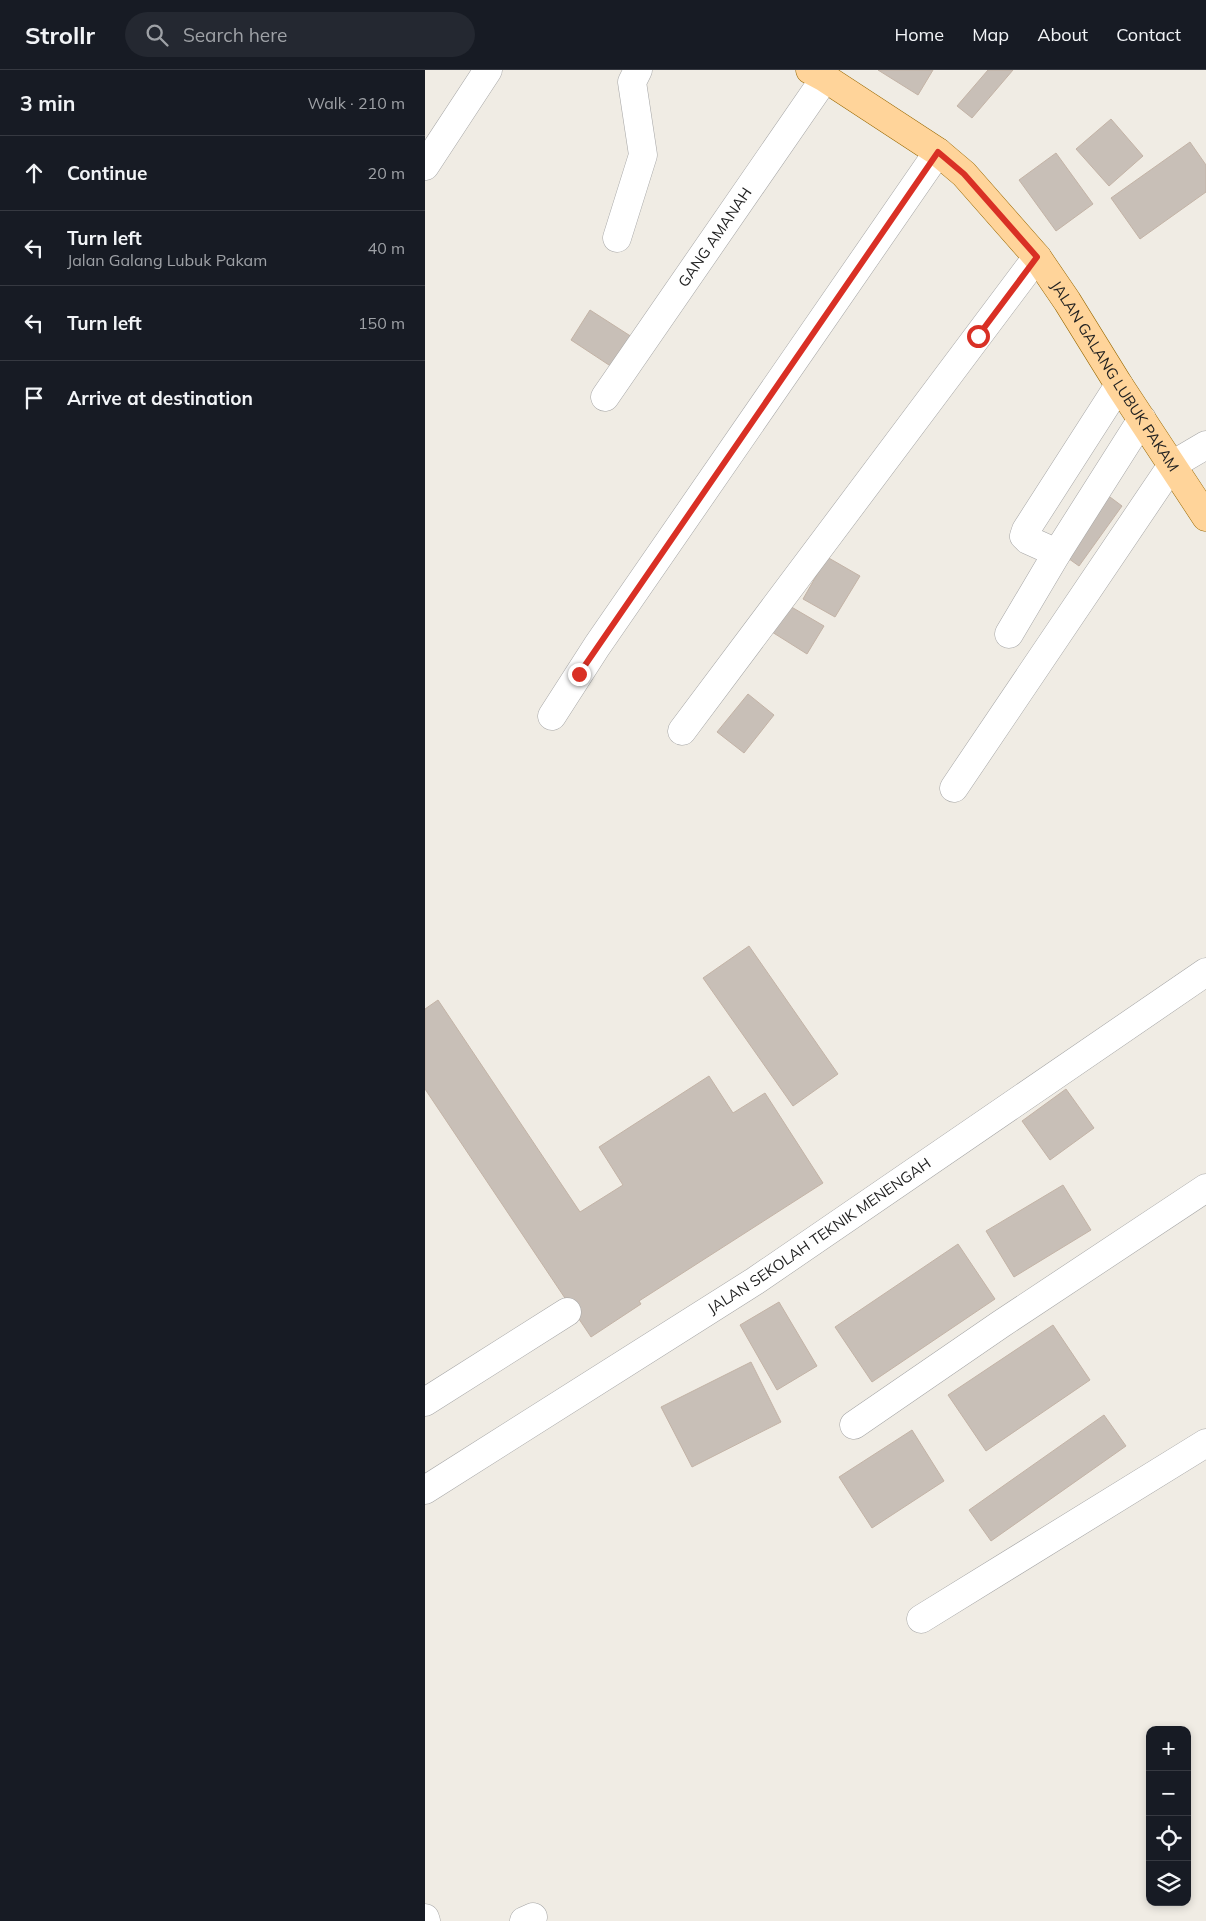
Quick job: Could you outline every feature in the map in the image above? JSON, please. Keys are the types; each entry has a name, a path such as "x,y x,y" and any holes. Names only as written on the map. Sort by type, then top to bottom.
{"main road":[{"name":"JALAN GALANG LUBUK PAKAM","path":"818,74 938,152 964,174 1037,257 1206,517"}],"street":[{"path":"425,166 489,70"},
{"path":"617,238 643,155 632,82 638,70"},
{"name":"GANG AMANAH","path":"605,397 818,74"},
{"path":"552,716 597,646 938,152"},
{"path":"682,731 1037,257"},
{"path":"1057,553 1028,540 1024,536 1026,530 1119,385"},
{"path":"1009,634 1057,553 1142,419"},
{"path":"954,788 1172,465 1206,445"},
{"name":"JALAN SEKOLAH TEKNIK MENENGAH","path":"425,1490 755,1281 1206,972"},
{"path":"854,1425 1001,1324 1206,1188"},
{"path":"425,1402 567,1312"},
{"path":"921,1619 1206,1443"}],"building":[{"path":"878,70 933,70 918,95"},
{"path":"988,70 1013,70 972,118 957,106"},
{"path":"1111,119 1143,156 1109,186 1076,149"},
{"path":"1190,142 1206,165 1206,192 1140,239 1111,198"},
{"path":"1056,153 1093,204 1056,231 1019,180"},
{"path":"590,310 632,337 612,367 571,340"},
{"path":"1102,491 1122,506 1079,566 1058,551"},
{"path":"827,557 860,576 835,617 803,599"},
{"path":"788,605 824,626 807,654 772,632"},
{"path":"748,694 774,715 744,753 717,732"},
{"path":"749,946 838,1074 793,1106 703,978"},
{"path":"438,1000 580,1212 623,1185 599,1147 709,1076 733,1113 765,1093 823,1183 639,1301 641,1304 591,1337 425,1089 425,1009"},
{"path":"1066,1089 1094,1128 1050,1160 1022,1121"},
{"path":"1063,1185 1091,1230 1014,1277 986,1231"},
{"path":"958,1244 995,1299 872,1382 835,1327"},
{"path":"779,1302 817,1366 777,1390 740,1325"},
{"path":"1053,1325 1090,1380 986,1451 948,1395"},
{"path":"751,1362 781,1422 692,1467 661,1407"},
{"path":"1104,1415 1126,1446 991,1541 969,1510"},
{"path":"912,1430 944,1481 872,1528 839,1477"}],"route":[{"path":"579,674 938,152 964,174 1037,257 978,336"}]}
